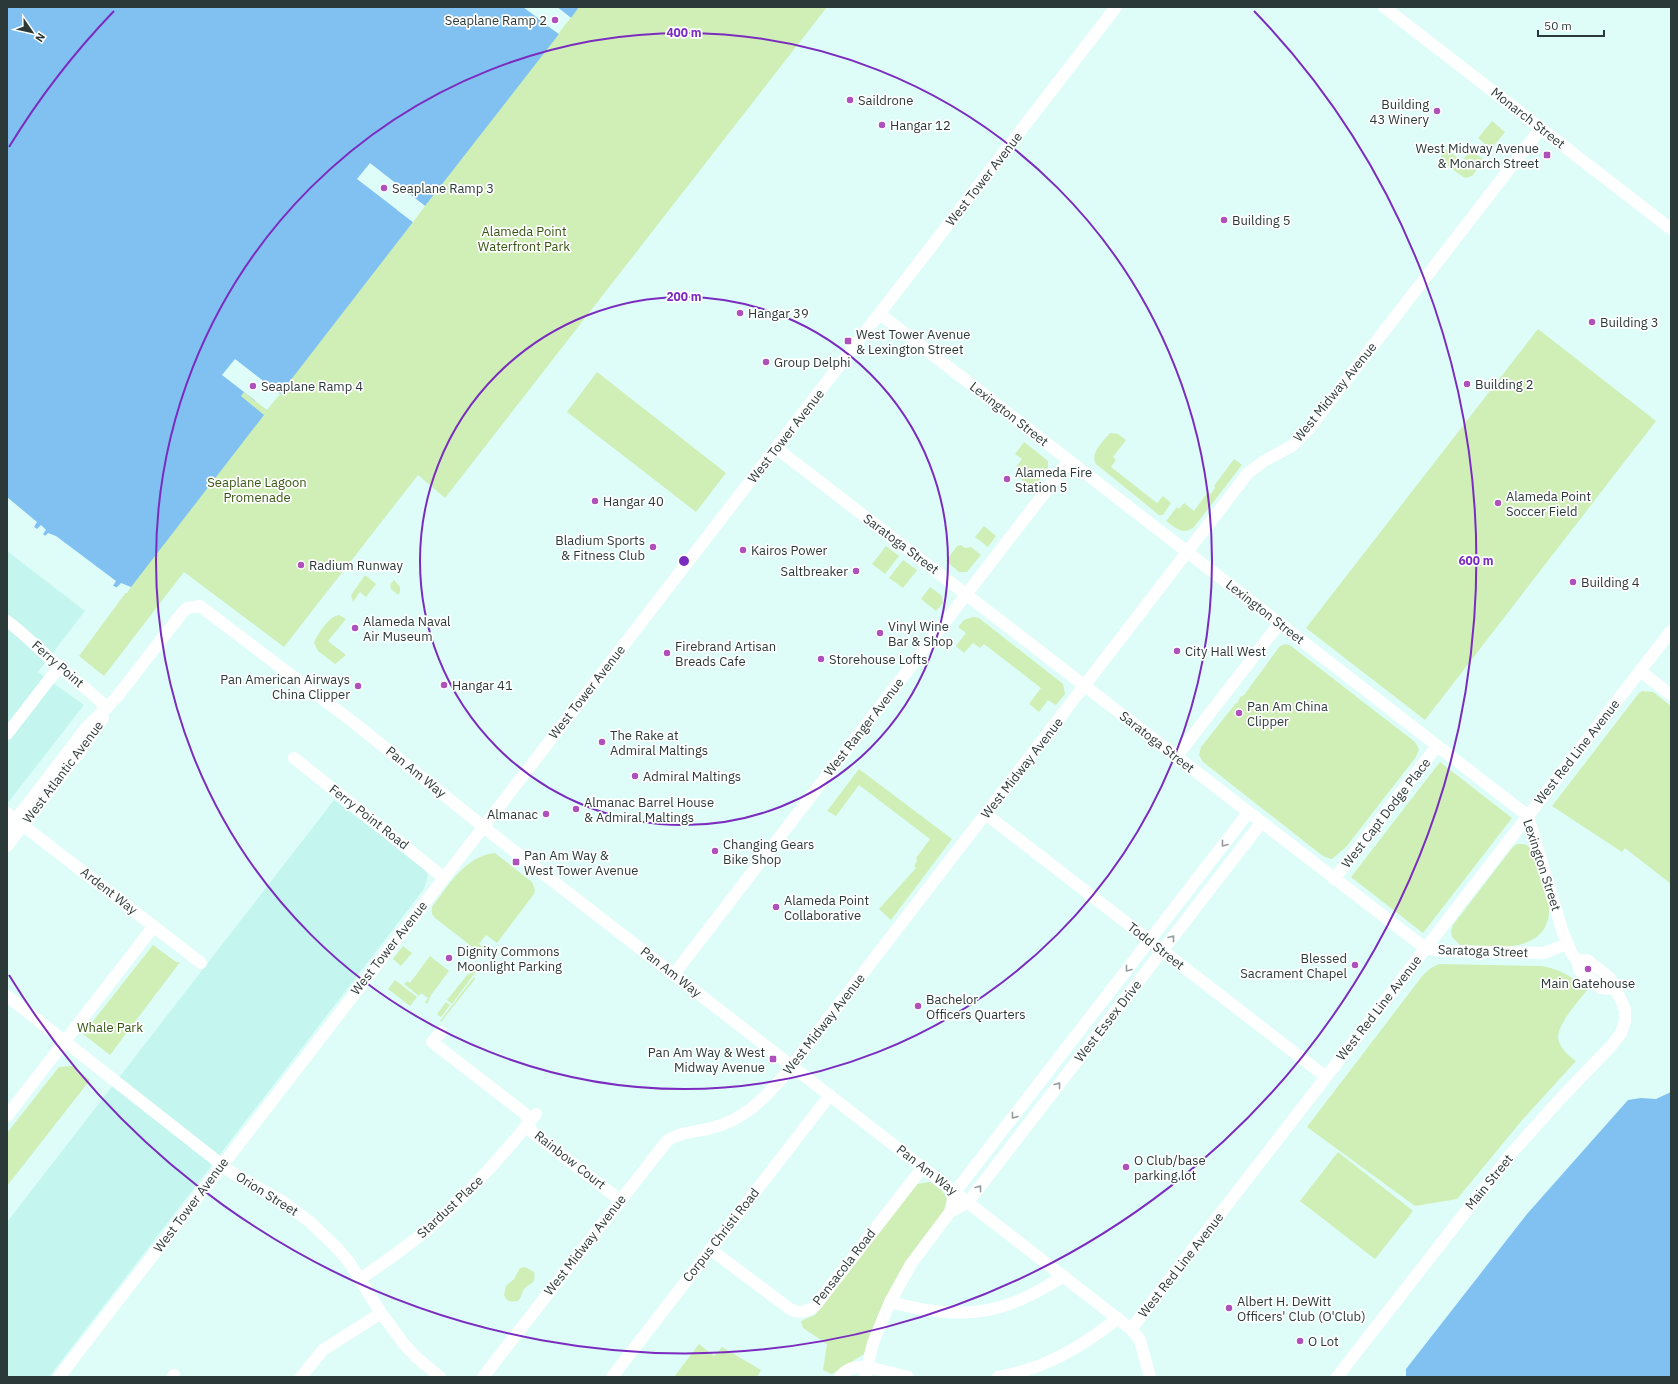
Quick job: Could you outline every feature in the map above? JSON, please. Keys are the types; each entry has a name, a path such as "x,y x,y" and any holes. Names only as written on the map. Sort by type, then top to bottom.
{"street":[{"name":"West Tower Avenue","path":"59,1377 443,877 1116,7"},
{"name":"Monarch Street","path":"1384,7 1671,229"},
{"name":"West Midway Avenue","path":"483,1377 667,1141 680,1134 720,1126 756,1106 769,1093 987,815 1252,469 1264,460 1292,446 1307,430 1541,128"},
{"name":"Lexington Street","path":"880,314 1528,816 1567,944 1578,961 1579,970 1601,988 1614,989"},
{"name":"Saratoga Street","path":"776,448 1425,948 1442,951 1544,953 1567,944"},
{"name":"West Ranger Avenue","path":"674,974 1069,461"},
{"name":"Pan Am Way","path":"107,708 187,608 194,605 200,606 353,722 483,826 1118,1318 1131,1329 1140,1340 1150,1377"},
{"name":"Ferry Point","path":"7,621 21,631 59,667 94,695 107,708"},
{"path":"1176,757 1279,624"},
{"name":"West Red Line Avenue","path":"1131,1329 1671,631"},
{"path":"7,734 59,667"},
{"path":"1640,671 1671,695"},
{"name":"West Atlantic Avenue","path":"7,831 86,728 107,708"},
{"name":"West Capt Dodge Place","path":"1334,879 1437,746"},
{"name":"Ferry Point Road","path":"294,758 443,877"},
{"name":"West Essex Drive","path":"866,1372 873,1343 890,1302 911,1264 950,1212 955,1192 1248,813"},
{"name":"Todd Street","path":"987,815 1326,1077"},
{"name":"West Atlantic Avenue","path":"7,846 15,819"},
{"name":"Ardent Way","path":"15,819 202,963"},
{"name":"West Essex Drive","path":"950,1212 968,1202 1261,823"},
{"path":"7,1116 154,926"},
{"name":"Main Street","path":"1337,1377 1510,1156 1561,1098 1612,1045 1621,1033 1625,1021 1625,1010 1614,989"},
{"name":"Orion Street","path":"7,996 222,1164 242,1178 283,1202 310,1222 336,1247 360,1279 381,1313 404,1344 416,1357 440,1377"},
{"path":"1080,1031 1092,1041"},
{"name":"Rainbow Court","path":"441,1032 432,1042 532,1118 532,1132 620,1200"},
{"name":"Corpus Christi Road","path":"612,1377 830,1094"},
{"path":"1026,1100 1039,1110"},
{"name":"Stardust Place","path":"360,1279 405,1247 459,1201 484,1175 532,1118"},
{"name":"Pensacola Road","path":"710,1249 790,1309 796,1312 809,1311 815,1306 923,1167"},
{"path":"890,1302 935,1312 975,1312 1014,1303 1064,1276"},
{"path":"301,1377 323,1350 381,1313"},
{"path":"998,1377 1030,1369 1052,1361 1075,1349 1118,1318"},
{"path":"840,1377 842,1374 854,1368 866,1372 908,1377"}],"shaded area":[{"path":"7,551 85,611 38,672 84,705 7,804"},
{"path":"334,800 424,868 428,875 424,889 49,1377 7,1377 7,1222"}],"green space":[{"name":"Alameda Point Waterfront Park","path":"579,7 827,7 445,498 418,475 284,647 184,572 104,676 79,656 130,587 113,586 239,388 267,410 280,394 250,371 302,352 312,352 342,314 332,313 413,222 425,206 393,181 542,22 558,34"},
{"path":"1492,121 1505,132 1491,149 1478,138"},
{"path":"1446,149 1462,161 1471,150 1484,160 1472,176 1465,178 1441,161 1441,155"},
{"name":"Alameda Point Soccer Field","path":"1538,329 1656,421 1425,720 1306,628"},
{"path":"597,372 726,473 696,512 567,412"},
{"path":"1110,433 1118,434 1126,440 1113,457 1116,460 1111,467 1157,503 1163,496 1171,503 1163,515 1159,515 1096,464 1094,456 1096,451"},
{"path":"1024,442 1048,461 1048,470 1033,488 1018,477 1022,472 1016,467 1022,459 1015,454"},
{"path":"1234,459 1242,465 1194,527 1190,530 1183,531 1166,521 1177,507 1179,509 1184,503 1194,511 1208,492 1211,494 1215,488 1214,486"},
{"path":"984,526 996,536 988,547 975,537"},
{"path":"961,545 965,548 971,547 981,555 967,572 959,572 946,561 957,546"},
{"path":"886,546 899,556 885,574 872,564"},
{"path":"903,560 917,570 903,588 889,578"},
{"path":"365,575 376,584 366,597 360,592 353,602 351,595"},
{"path":"394,580 400,587 400,592 398,595 391,589 390,585"},
{"path":"930,587 942,596 943,603 936,611 921,599"},
{"path":"339,615 346,619 328,641 346,655 335,664 318,651 314,643 327,622"},
{"path":"973,617 979,618 1063,684 1065,694 1056,705 1048,700 1039,712 1029,704 1041,688 984,644 980,648 973,643 964,653 956,646 966,633 958,627 964,620"},
{"path":"1286,644 1291,646 1415,742 1419,749 1416,757 1346,847 1332,859 1319,853 1203,762 1199,755 1201,747 1236,703 1237,704 1240,697 1244,695 1280,646"},
{"path":"1642,691 1653,692 1671,706 1671,884 1625,848 1622,852 1552,806"},
{"path":"1440,762 1512,818 1423,933 1351,877"},
{"path":"859,769 952,839 891,920 879,909 916,868 914,866 917,861 916,858 930,839 859,785 836,816 827,811"},
{"path":"1517,844 1526,845 1531,850 1548,899 1549,909 1547,924 1537,937 1528,942 1517,945 1494,947 1460,945 1452,937 1451,931 1453,925 1512,848"},
{"path":"495,853 532,882 535,890 534,894 497,943 486,935 479,944 493,956 489,958 484,956 435,918 432,914 432,907 451,881 466,866 484,855"},
{"name":"Whale Park","path":"153,945 176,962 180,962 110,1055 83,1034"},
{"path":"403,946 412,953 401,966 393,959"},
{"path":"430,956 449,971 431,995 427,1004 425,1002 428,998 421,993 419,996 404,984 407,981 410,983"},
{"path":"1439,964 1541,966 1555,969 1566,974 1587,990 1563,1022 1558,1036 1562,1048 1576,1061 1523,1119 1457,1199 1415,1206 1307,1127 1423,975 1431,968"},
{"path":"472,966 477,970 452,1004 447,1000 468,974 469,975 471,973 468,970"},
{"path":"474,977 475,979 441,1022 440,1021"},
{"path":"395,980 417,997 410,1006 388,989"},
{"path":"446,1002 450,1005 441,1017 437,1014"},
{"name":"Whale Park","path":"72,1066 90,1080 7,1186 7,1133 59,1067"},
{"path":"1338,1152 1413,1211 1375,1259 1300,1201"},
{"path":"930,1182 944,1194 948,1205 897,1279 879,1313 864,1354 832,1374 823,1370 827,1344 803,1328 801,1321 815,1315 917,1184"},
{"path":"525,1267 534,1272 534,1281 524,1289 519,1300 512,1302 504,1295 506,1286 514,1279 520,1268"},
{"path":"699,1344 714,1356 722,1347 761,1370 757,1377 674,1377"}],"water":[{"path":"7,7 554,7 542,22 559,34 425,206 409,194 397,210 413,222 280,394 267,385 255,401 244,392 241,396 264,415 128,591 113,586 46,535 45,536 7,505"},
{"path":"557,7 579,7 571,18"},
{"path":"1671,1092 1671,1377 1406,1377 1406,1369 1527,1214 1628,1100 1641,1098 1656,1099"}],"pier":[{"path":"523,7 557,7 571,18 570,19 555,8 545,22 560,33 559,34"},
{"name":"Seaplane Ramp 3","path":"370,163 425,206 424,207 410,197 400,209 414,220 413,222 357,179"},
{"name":"Seaplane Ramp 4","path":"235,359 280,394 279,396 268,387 257,402 222,375"},
{"path":"7,497 37,522 34,527 37,529 41,525 46,530 43,534 45,536 48,533 56,536 116,581 113,586 116,588 121,583 131,587 127,593 119,592 112,588 47,538 44,538 7,507"}],"place":[{"name":"Seaplane Ramp 2","path":"555,20"},
{"name":"Saildrone","path":"850,100"},
{"name":"Building 43 Winery","path":"1437,111"},
{"name":"Hangar 12","path":"882,125"},
{"name":"West Midway Avenue & Monarch Street","path":"1547,155"},
{"name":"Seaplane Ramp 3","path":"384,188"},
{"name":"Building 5","path":"1224,220"},
{"name":"Hangar 39","path":"740,313"},
{"name":"Building 3","path":"1592,322"},
{"name":"West Tower Avenue & Lexington Street","path":"848,341"},
{"name":"Group Delphi","path":"766,362"},
{"name":"Building 2","path":"1467,384"},
{"name":"Seaplane Ramp 4","path":"253,386"},
{"name":"Alameda Fire Station 5","path":"1007,479"},
{"name":"Hangar 40","path":"595,501"},
{"name":"Alameda Point Soccer Field","path":"1498,503"},
{"name":"Bladium Sports & Fitness Club","path":"653,547"},
{"name":"Kairos Power","path":"743,550"},
{"name":"Radium Runway","path":"301,565"},
{"name":"Saltbreaker","path":"856,571"},
{"name":"Building 4","path":"1573,582"},
{"name":"Alameda Naval Air Museum","path":"355,628"},
{"name":"Vinyl Wine Bar & Shop","path":"880,633"},
{"name":"City Hall West","path":"1177,651"},
{"name":"Firebrand Artisan Breads Cafe","path":"667,653"},
{"name":"Storehouse Lofts","path":"821,659"},
{"name":"Hangar 41","path":"444,685"},
{"name":"Pan American Airways China Clipper","path":"358,686"},
{"name":"Pan Am China Clipper","path":"1239,713"},
{"name":"The Rake at Admiral Maltings","path":"602,742"},
{"name":"Admiral Maltings","path":"635,776"},
{"name":"Almanac Barrel House & Admiral Maltings","path":"576,809"},
{"name":"Almanac","path":"546,814"},
{"name":"Changing Gears Bike Shop","path":"715,851"},
{"name":"Pan Am Way & West Tower Avenue","path":"516,862"},
{"name":"Alameda Point Collaborative","path":"776,907"},
{"name":"Dignity Commons Moonlight Parking","path":"449,958"},
{"name":"Blessed Sacrament Chapel","path":"1355,965"},
{"name":"Main Gatehouse","path":"1588,969"},
{"name":"Bachelor Officers Quarters","path":"918,1006"},
{"name":"Pan Am Way & West Midway Avenue","path":"773,1059"},
{"name":"O Club/base parking lot","path":"1126,1167"},
{"name":"Albert H. DeWitt Officers' Club (O'Club)","path":"1229,1308"},
{"name":"O Lot","path":"1300,1341"}],"park label":[{"name":"Seaplane Lagoon Promenade","path":"257,490"}]}
